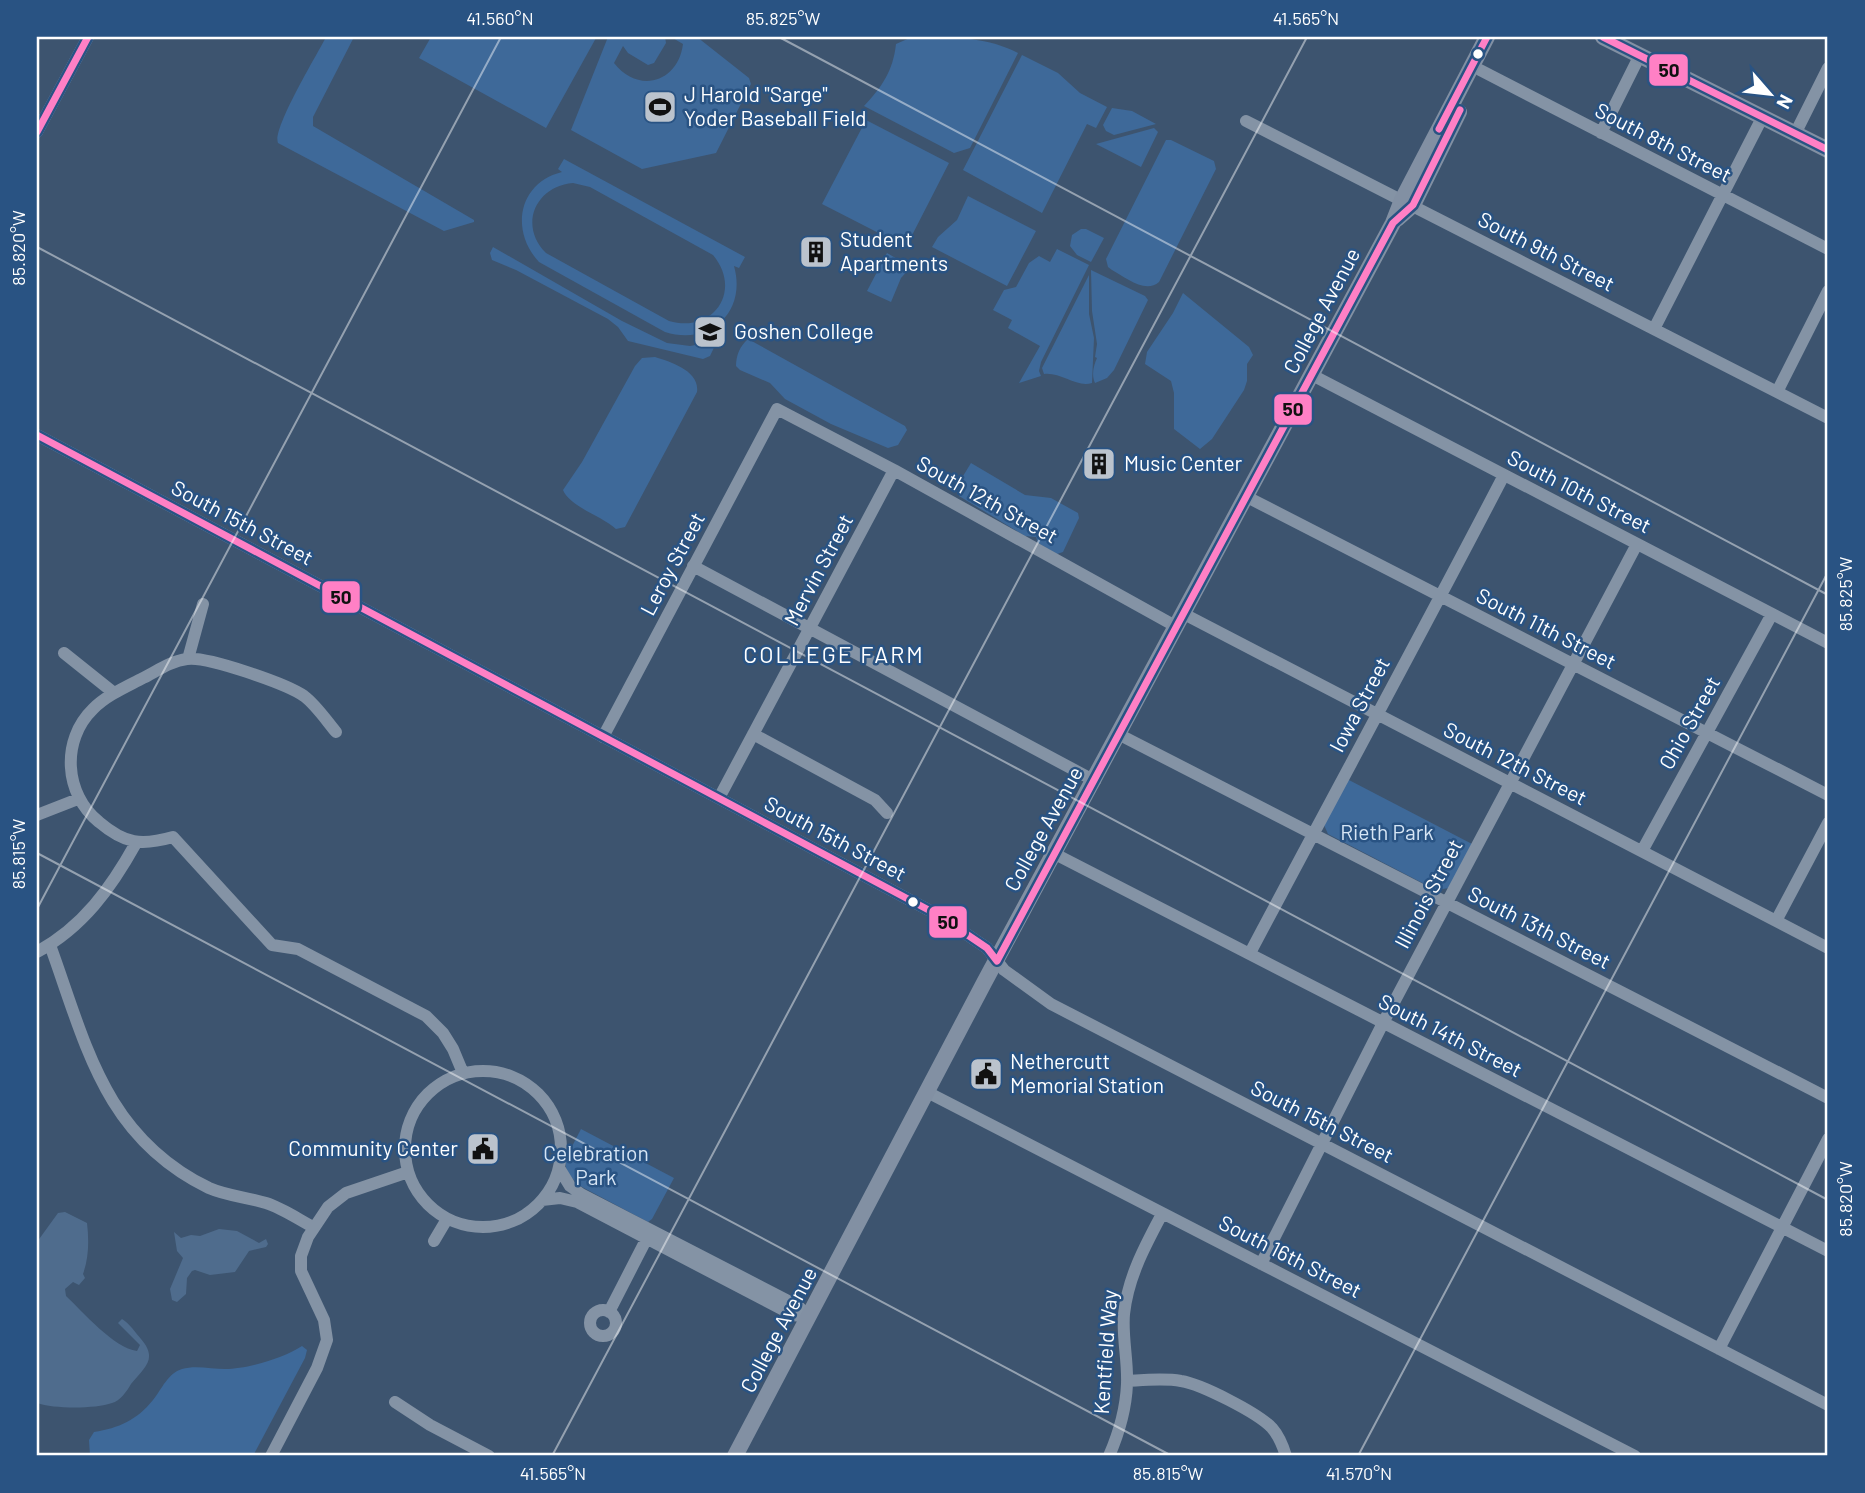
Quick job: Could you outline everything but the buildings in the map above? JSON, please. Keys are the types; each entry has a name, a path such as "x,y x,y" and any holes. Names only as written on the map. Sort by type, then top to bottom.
{"main road":[{"name":"College Avenue","path":"1408,203 1487,37"},
{"name":"College Avenue","path":"735,1456 1393,223 1408,203 1498,37"},
{"path":"1603,37 1828,150"}],"street":[{"path":"37,132 88,37"},
{"path":"1601,133 1640,55"},
{"path":"1795,134 1828,68"},
{"name":"South 8th Street","path":"1480,71 1828,249"},
{"path":"1654,329 1762,118"},
{"name":"South 9th Street","path":"1246,121 1828,418"},
{"path":"1777,392 1828,291"},
{"name":"South 10th Street","path":"1312,375 1828,643"},
{"name":"South 12th Street","path":"777,409 1181,620 1376,714 1828,948"},
{"name":"Leroy Street","path":"603,737 777,409"},
{"name":"South 15th Street","path":"37,435 946,920 987,948 1018,982 1051,1004 1828,1405"},
{"name":"Mervin Street","path":"719,799 894,470"},
{"name":"Iowa Street","path":"1250,953 1504,475"},
{"name":"South 11th Street","path":"1247,497 1828,794"},
{"name":"Illinois Street","path":"1261,1264 1383,1023 1637,544"},
{"path":"693,566 1095,781"},
{"path":"188,659 203,604"},
{"name":"Ohio Street","path":"1642,851 1772,614"},
{"path":"64,653 114,693"},
{"path":"336,732 304,696 288,687 216,664 188,659 166,666 114,693 91,710 78,728 74,740 72,779 78,799 101,825 136,843 173,837 272,945 298,949 426,1016 443,1033 463,1073"},
{"path":"753,734 875,800 887,813"},
{"name":"South 13th Street","path":"1119,735 1828,1098"},
{"path":"37,815 78,799"},
{"path":"1776,921 1828,823"},
{"path":"37,952 83,920 118,874 136,843"},
{"name":"South 14th Street","path":"1055,854 1828,1251"},
{"path":"50,945 96,1074 135,1132 164,1160 199,1183 226,1194 271,1205 313,1227"},
{"path":"485,1071 506,1074 536,1091 550,1109 558,1128 561,1148 559,1168 553,1184 542,1200 517,1219 503,1225 471,1226 447,1219 423,1199 408,1172 405,1140 418,1107 434,1088 463,1073 485,1071"},
{"name":"South 16th Street","path":"927,1092 1635,1456"},
{"path":"1719,1349 1828,1139"},
{"path":"559,1168 568,1183 577,1191 649,1234 793,1315 809,1317"},
{"path":"271,1456 326,1347 327,1332 324,1320 300,1265 313,1227 328,1207 346,1193 408,1172"},
{"path":"542,1200 572,1200 649,1234"},
{"name":"Kentfield Way","path":"1110,1456 1119,1432 1127,1381 1123,1337 1129,1288 1142,1252 1162,1214"},
{"path":"434,1241 447,1219"},
{"path":"609,1312 649,1234"},
{"path":"1127,1381 1172,1380 1200,1387 1258,1416 1279,1438 1286,1456"},
{"path":"395,1402 430,1425 489,1456"}],"green space":[{"path":"326,37 354,37 313,117 313,126 474,222 444,231 278,143 278,135 288,108"},
{"path":"431,37 596,38 546,128 419,58"},
{"name":"J Harold \"Sarge\" Yoder Baseball Field","path":"608,37 665,37 666,43 654,63 648,65 628,53 623,46 614,63 634,79 656,80 673,68 680,57 683,44 671,37 697,37 749,78 751,84 716,153 642,169 571,130"},
{"path":"912,37 980,40 1018,53 970,148 954,153 864,106 886,78 896,44"},
{"path":"1022,55 1058,73 1080,93 1107,107 1096,128 1087,124 1042,213 963,170"},
{"path":"1112,108 1132,111 1156,124 1114,135 1106,131 1103,125"},
{"path":"866,120 949,163 906,247 822,204"},
{"path":"1154,128 1158,132 1141,167 1096,144"},
{"path":"1166,140 1214,161 1216,169 1159,282 1148,286 1141,285 1112,270 1106,259"},
{"path":"564,159 745,257 739,268 734,266 737,283 735,298 730,311 721,322 697,334 665,332 539,262 524,236 523,210 536,186 562,172 558,169","holes":["573,183 590,187 713,255 722,269 725,282 724,295 719,306 699,321 669,321 546,253 533,231 532,219 541,199 560,186"]},
{"path":"968,196 1036,231 1007,286 932,247 938,237 957,220"},
{"path":"1081,229 1104,238 1091,262 1077,255 1070,246 1072,235"},
{"path":"493,247 622,321 667,343 690,346 701,344 721,333 710,356 703,359 628,341 608,319 492,260 490,253"},
{"path":"1057,249 1089,265 1041,362 1041,376 1019,383 1040,346 1008,328 1012,320 993,310 1004,290 1016,287 1029,263 1039,256 1050,262"},
{"path":"887,253 911,267 901,278 891,302 867,291"},
{"path":"1091,270 1145,296 1148,300 1114,370 1107,378 1095,383 1093,373 1097,344 1092,311"},
{"path":"1089,275 1089,314 1094,338 1092,383 1086,384 1044,374 1042,368"},
{"path":"1183,293 1249,347 1253,355 1247,364 1244,390 1212,439 1200,449 1174,429 1174,393 1171,381 1145,364 1147,352"},
{"path":"748,339 905,426 907,430 898,445 888,448 831,424 785,399 770,383 740,370 736,366 738,354"},
{"path":"655,357 689,373 697,385 697,392 625,527 616,529 572,501 563,490 582,462 635,366 642,358"},
{"path":"971,463 1025,495 1051,498 1078,513 1079,518 1063,552 1057,554 1038,543 1036,537 1025,536 959,496 960,481"},
{"name":"Rieth Park","path":"1347,779 1474,845 1449,888 1436,890 1328,834 1324,825"},
{"name":"Celebration Park","path":"581,1129 674,1178 652,1219 648,1222 582,1187 567,1174 565,1160"},
{"path":"302,1346 307,1350 305,1358 253,1456 90,1456 89,1440 94,1432 112,1428 134,1418 147,1407 177,1371 192,1367 225,1369 254,1365 276,1359"}],"shaded area":[{"path":"65,1212 87,1223 88,1242 83,1274 85,1278 79,1285 73,1282 65,1289 66,1296 109,1336 137,1351 140,1345 118,1323 122,1319 149,1352 145,1368 123,1395 115,1402 105,1405 64,1407 37,1403 37,1242 58,1213"},
{"path":"219,1229 237,1231 259,1243 266,1239 268,1244 266,1247 249,1251 235,1272 210,1275 192,1271 187,1278 186,1294 177,1302 172,1300 170,1289 183,1258 177,1251 174,1232 181,1238 200,1236"}],"transit line":[{"name":"50","path":"37,132 88,37"},
{"name":"50","path":"1439,129 1487,37"},
{"name":"50","path":"1603,37 1828,150"},
{"name":"50","path":"37,435 938,915 987,948 997,961 1393,223 1413,205 1460,110"}],"place":[{"name":"J Harold \"Sarge\" Yoder Baseball Field","path":"660,107"},
{"name":"Student Apartments","path":"816,252"},
{"name":"Goshen College","path":"710,332"},
{"name":"Music Center","path":"1099,464"},
{"name":"Nethercutt Memorial Station","path":"986,1074"},
{"name":"Community Center","path":"483,1149"}],"district":[{"name":"COLLEGE FARM","path":"834,655"}]}
